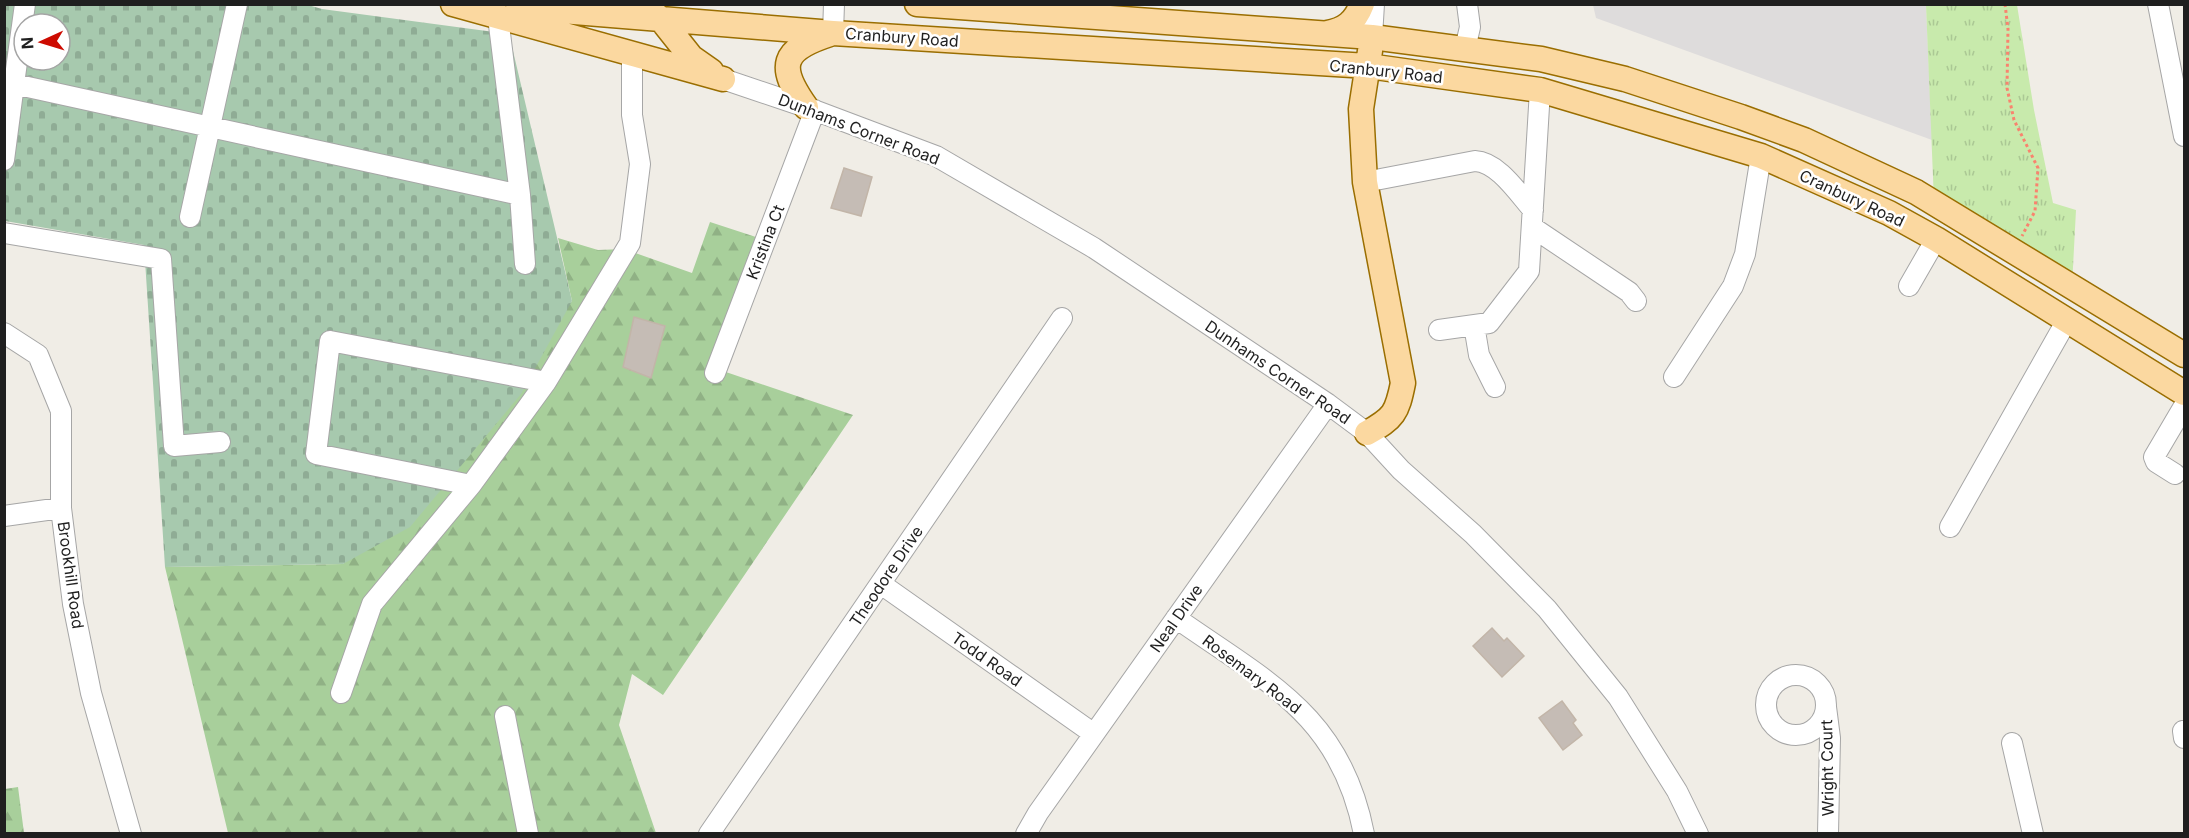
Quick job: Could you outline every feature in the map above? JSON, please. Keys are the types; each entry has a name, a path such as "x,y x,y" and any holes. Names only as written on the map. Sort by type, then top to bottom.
{"main road":[{"path":"453,4 508,11 632,53 723,79"},
{"path":"639,4 660,18 691,57 723,79"},
{"name":"Cranbury Road","path":"917,4 1372,37 1541,59 1625,79 1804,140 1916,192 2184,355"},
{"path":"1322,33 1337,31 1347,26 1357,18 1362,4"},
{"name":"Cranbury Road","path":"508,11 562,10 833,33 1368,66 1540,90 1761,156 1888,213 1936,239 2184,393"},
{"path":"811,109 791,85 787,66 794,51 813,40 833,33"},
{"path":"1367,433 1386,422 1398,407 1403,383 1365,182 1361,110 1372,37"}],"street":[{"path":"4,160 24,4"},
{"path":"190,217 237,4"},
{"path":"833,33 834,4"},
{"path":"1372,37 1374,4"},
{"path":"1466,50 1470,27 1467,4"},
{"path":"2158,4 2184,136"},
{"path":"508,11 525,264"},
{"path":"341,693 372,604 471,485 546,382 630,243 640,164 632,116 632,53"},
{"name":"Dunhams Corner Road","path":"723,79 936,156 1094,248 1328,404 1367,433 1401,470 1473,534 1547,609 1618,697 1677,791 1690,830"},
{"path":"15,84 520,195"},
{"path":"1439,330 1489,323 1529,272 1540,90"},
{"name":"Kristina Ct","path":"715,373 811,109"},
{"path":"1674,377 1732,286 1745,254 1761,156"},
{"path":"1365,182 1475,160 1484,161 1493,166 1533,219 1629,292 1636,301"},
{"path":"4,233 161,259 174,446 220,442"},
{"path":"1909,286 1936,239"},
{"name":"Theodore Drive","path":"709,834 1062,318"},
{"path":"1950,527 2067,320"},
{"path":"1474,325 1479,355 1495,387"},
{"name":"Brookhill Road","path":"4,333 38,355 61,411 61,508 73,604 91,693 131,834"},
{"path":"471,485 316,454 330,341 546,382"},
{"name":"Neal Drive","path":"1026,834 1038,813 1328,404"},
{"path":"2175,474 2156,462 2154,457 2184,406"},
{"path":"4,516 61,508"},
{"name":"Todd Road","path":"881,584 1094,734"},
{"name":"Rosemary Road","path":"1176,618 1289,698 1320,729 1338,756 1352,786 1364,834"},
{"name":"Wright Court","path":"1826,703 1830,738 1828,834"},
{"path":"505,716 528,834"},
{"path":"2012,743 2033,834"}],"path":[{"path":"2005,4 2008,29 2007,88 2014,120 2038,168 2034,211 2015,251"}],"shaded area":[{"path":"1593,5 1926,5 1932,140 1596,18"}],"green space":[{"path":"4,5 308,5 322,9 509,34 572,301 521,394 410,527 343,564 165,567 144,245 5,221"},
{"path":"1926,5 2017,5 2034,110 2053,203 2076,210 2072,286 1934,202"},
{"path":"710,222 762,239 720,370 853,415 663,695 632,674 619,725 656,833 228,833 165,567 343,564 572,301 558,238 598,250 624,249 692,273"},
{"path":"18,787 24,833 5,833 5,789"}],"building":[{"path":"844,168 872,177 861,216 831,208"},
{"path":"634,317 665,326 651,378 623,367"},
{"path":"1492,628 1504,641 1507,638 1524,656 1502,677 1473,646"},
{"path":"1562,701 1576,720 1573,723 1582,735 1563,750 1539,718"}]}
